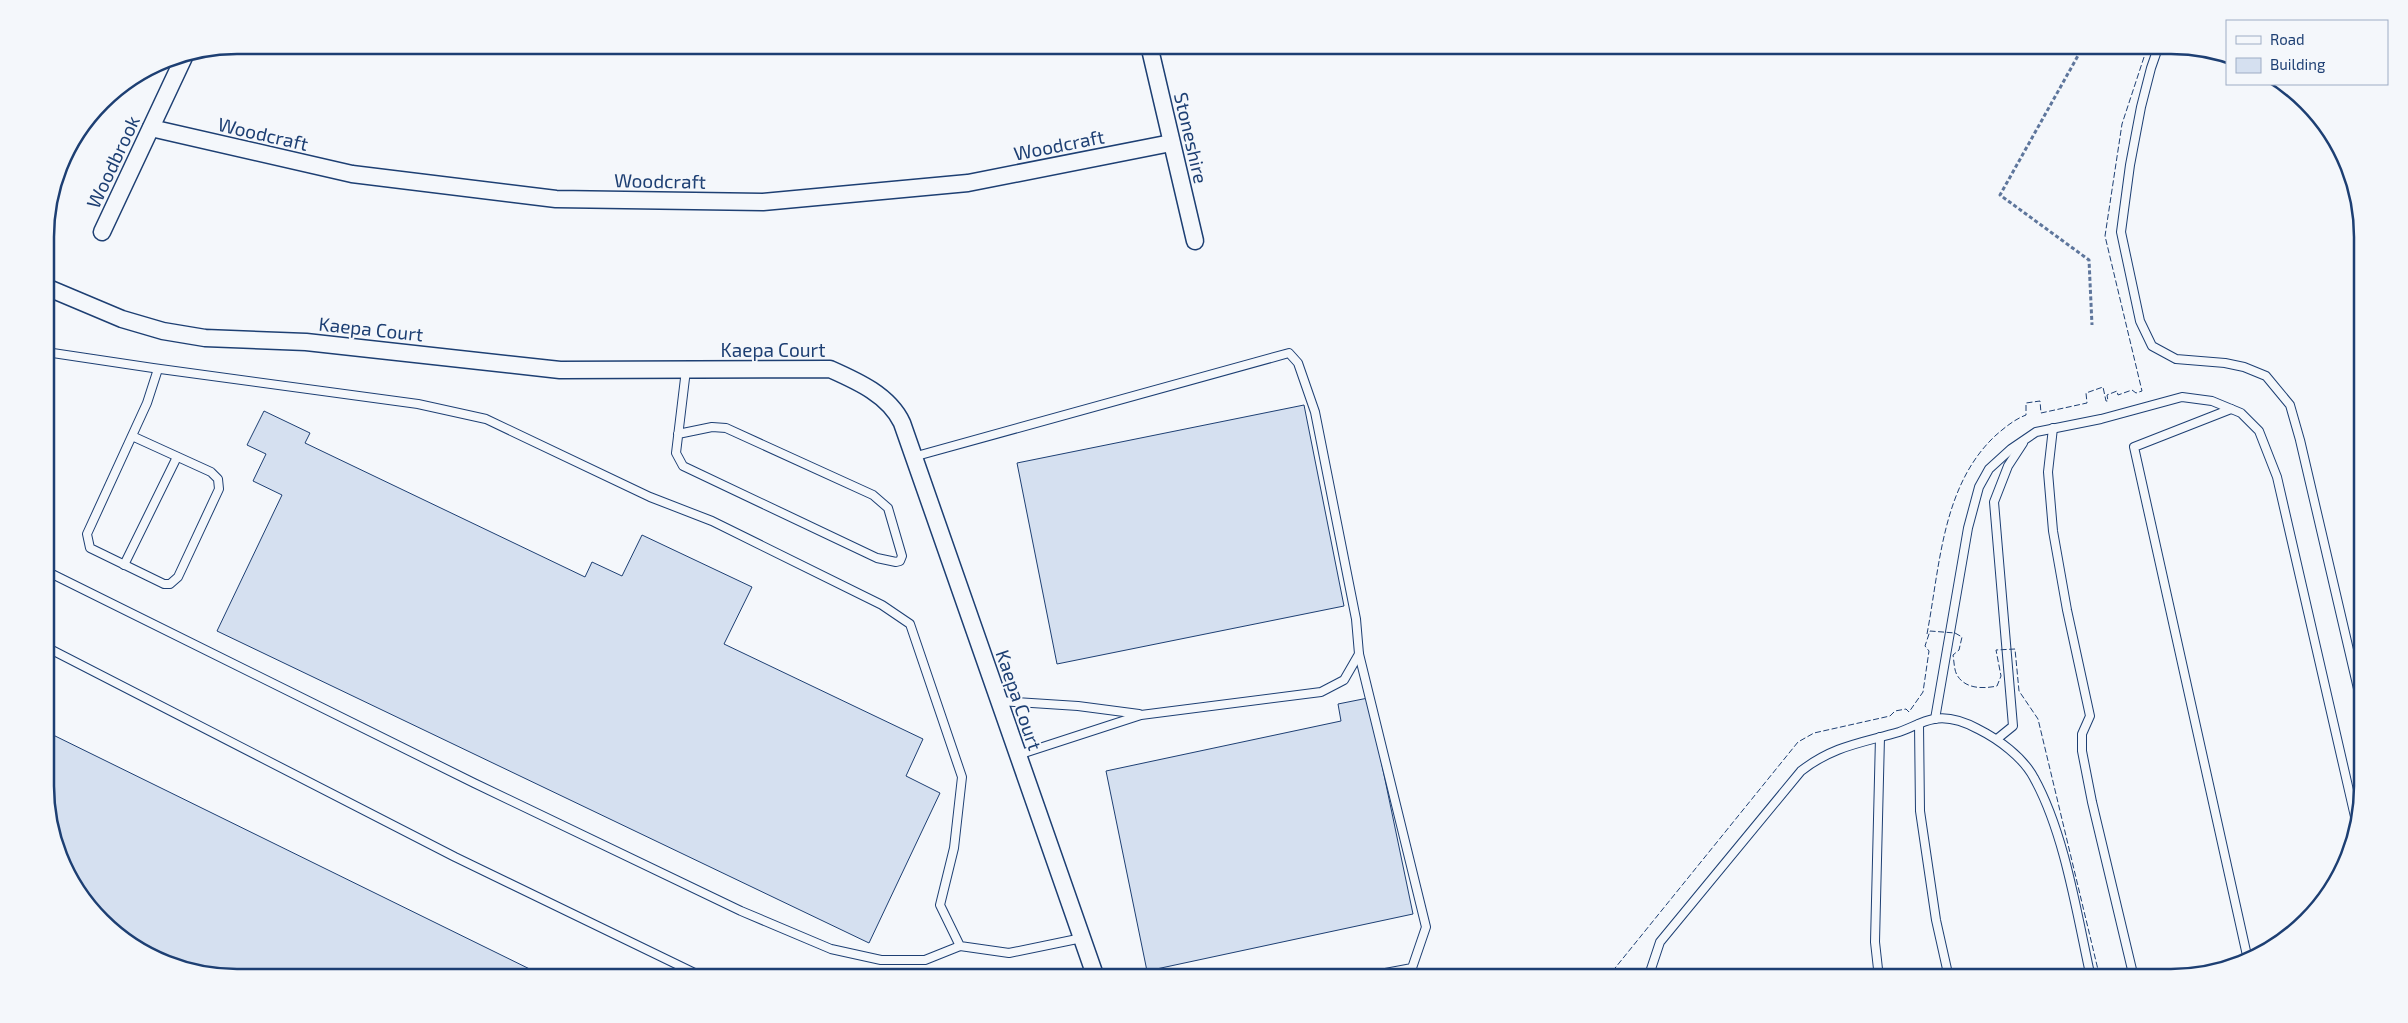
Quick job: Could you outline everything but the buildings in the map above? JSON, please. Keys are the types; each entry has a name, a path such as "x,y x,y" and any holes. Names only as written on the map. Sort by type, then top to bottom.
{"street":[{"name":"Stoneshire","path":"1151,54 1195,240"},
{"name":"Woodbrook","path":"102,232 182,62"},
{"name":"Woodcraft","path":"151,128 361,176 556,199 763,202 968,184 1171,144"},
{"name":"Kaepa Court","path":"54,291 122,319 162,331 204,338 306,342 560,370 830,369 860,382 897,412 1093,969"}],"lane":[{"path":"2155,54 2150,68 2130,164 2121,232 2140,321 2152,346 2164,354 2185,361 2200,360 2244,367 2266,376 2290,405 2300,440 2354,671"},
{"path":"54,353 418,404 486,419 650,497 712,521 882,605 910,624 962,777 954,848 940,905 960,946"},
{"path":"913,456 1289,353 1298,363 1315,412 1356,619 1359,654 1426,927 1412,968 1407,969"},
{"path":"132,436 211,472 218,479 219,489 178,577 170,584 164,584 124,566 90,548 87,534 147,402 158,369"},
{"path":"678,434 712,427 726,428 873,495 888,508 902,556 900,561 896,562 877,558 694,473 678,460 676,452 678,434 686,370"},
{"path":"1935,719 1968,528 1979,487 1989,469 2011,448 2036,432 2101,419 2182,397 2212,401 2241,413 2259,431 2277,477 2353,808"},
{"path":"2231,409 2134,447 2246,953"},
{"path":"2053,428 2048,472 2053,531 2067,610 2090,716 2082,734 2082,750 2092,802 2132,969"},
{"path":"1997,740 2013,726 1994,502 2008,466 2025,439"},
{"path":"124,566 177,457"},
{"path":"54,575 474,783 741,912 831,950 881,960 925,960 960,946 1009,953 1082,938"},
{"path":"54,651 455,857 686,969"},
{"path":"1018,755 1141,715 1321,692 1344,680 1359,654"},
{"path":"998,701 1078,706 1141,715"},
{"path":"1651,969 1660,942 1802,771 1819,757 1843,747 1935,719 1959,720 1997,740 2034,776 2049,811 2061,850 2089,969"},
{"path":"1920,724 1920,811 1936,920 1946,969"},
{"path":"1878,969 1875,942 1880,737"}],"path":[{"path":"2079,54 2000,195 2089,260 2092,325"}],"fence":[{"path":"1927,634 1946,528 1964,478 1977,456 1995,436 2014,421 2026,415 2026,403 2040,401 2041,413 2087,403 2086,393 2103,387 2106,401 2108,401 2107,395 2117,391 2118,395 2132,390 2136,393 2142,391 2105,236 2122,124 2145,54"},
{"path":"1614,969 1798,742 1814,733 1890,716 1895,711 1906,709 1909,712 1923,692 1929,651 1925,646 1930,631 1955,633 1962,637 1959,650 1953,655 1955,670 1960,680 1975,687 1997,686 2001,676 1996,650 2015,649 2019,691 2038,719 2098,969"}]}
